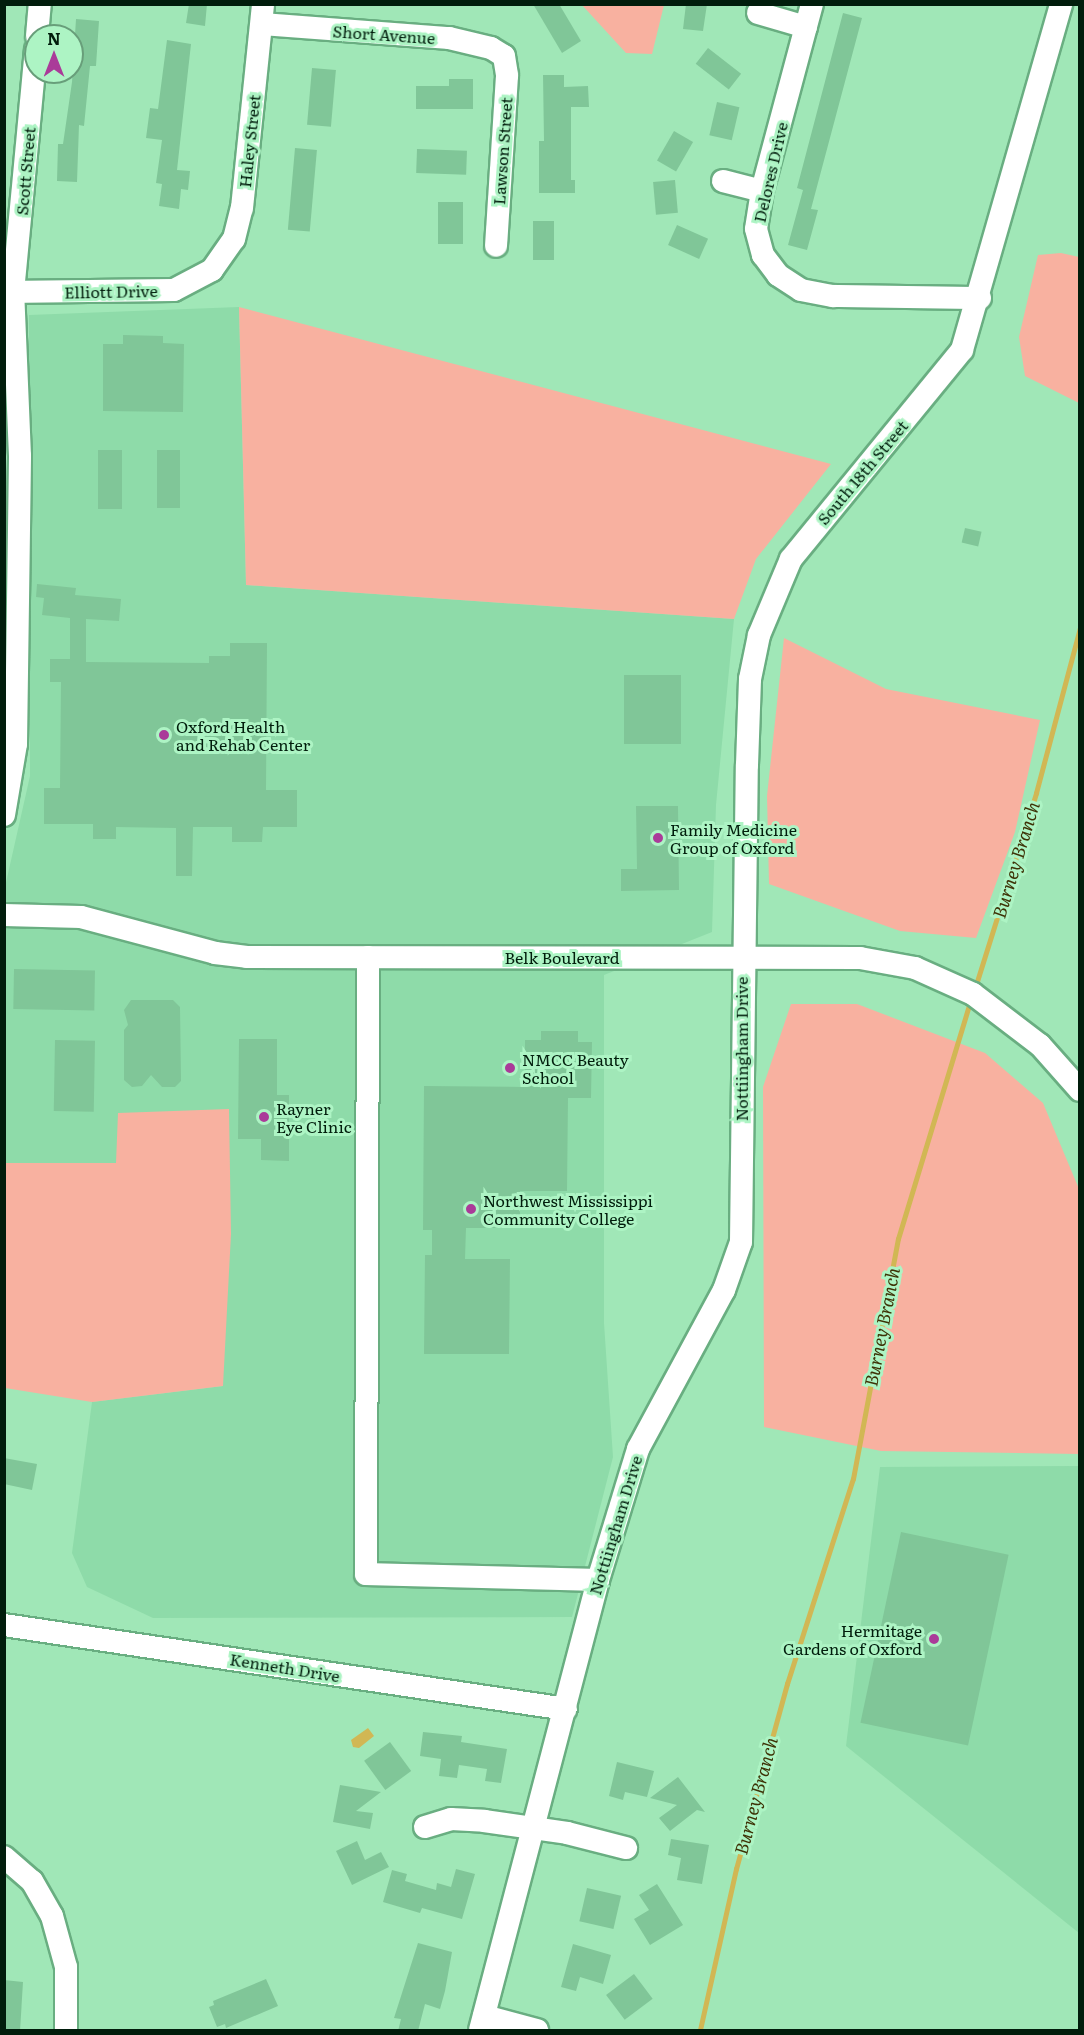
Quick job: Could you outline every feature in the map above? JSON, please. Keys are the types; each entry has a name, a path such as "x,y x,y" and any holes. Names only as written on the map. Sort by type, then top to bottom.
{"street":[{"path":"38,24 40,4"},
{"name":"Delores Drive","path":"812,4 762,191 756,229 764,255 778,275 801,290 833,296 980,298"},
{"name":"South 18th Street","path":"741,957 750,680 769,605 791,559 962,350 980,298 1061,4"},
{"path":"758,13 806,27"},
{"name":"Short Avenue","path":"263,14 449,38 491,48 504,56"},
{"name":"Haley Street","path":"212,270 234,239 242,208 263,14"},
{"name":"Lawson Street","path":"496,246 507,76 504,56"},
{"name":"Scott Street","path":"4,815 13,781 16,744 20,456 9,292 32,84"},
{"path":"723,181 762,191"},
{"name":"Elliott Drive","path":"9,292 174,290 212,270"},
{"name":"Belk Boulevard","path":"4,915 81,918 214,954 368,957 860,958 915,968 940,978 1004,1015 1040,1045 1080,1090"},
{"path":"368,957 366,1574 598,1580"},
{"name":"Nottiingham Drive","path":"482,2023 598,1580 638,1449 724,1290 741,1242 741,957"},
{"name":"Kenneth Drive","path":"4,1625 566,1709"},
{"path":"425,1827 451,1819 534,1827 626,1848"},
{"path":"4,1857 32,1881 52,1916 66,1967 66,2031"},
{"path":"482,2023 537,2031"}],"shaded area":[{"path":"582,5 664,5 652,54 626,53"},
{"path":"1061,253 1079,257 1079,403 1025,376 1019,337 1038,255"},
{"path":"239,307 246,585 734,619 716,805 712,932 604,975 604,1323 613,1457 572,1617 153,1618 87,1587 72,1553 92,1402 223,1386 116,1163 5,1163 5,887 30,776 29,315"},
{"path":"239,307 831,464 756,559 734,619 246,585"},
{"path":"784,638 886,689 1040,720 1015,832 976,938 900,931 769,884 767,796"},
{"path":"791,1004 857,1004 985,1053 1043,1103 1079,1189 1079,1454 881,1451 764,1427 763,1087"},
{"path":"229,1109 231,1234 223,1386 92,1402 5,1388 5,1163 116,1163 118,1113"},
{"path":"1079,1466 1079,1933 846,1746 880,1467"},
{"path":"368,1728 374,1736 359,1748 353,1747 351,1740"}],"building":[{"path":"189,4 207,4 205,26 186,23"},
{"path":"533,4 559,4 581,41 562,53"},
{"path":"686,4 707,4 703,31 683,29"},
{"path":"843,13 862,18 811,209 818,210 807,250 788,245 803,190 797,188"},
{"path":"76,19 99,21 96,66 90,66 84,126 79,125 77,182 57,181 58,144 63,144 72,84 84,84 84,24 76,24"},
{"path":"167,40 191,44 177,170 190,171 188,190 181,189 179,209 159,206 162,184 156,183 162,140 146,138 150,108 158,109"},
{"path":"708,48 741,74 729,90 696,64"},
{"path":"312,68 336,70 331,127 307,125"},
{"path":"543,75 564,75 564,87 588,86 589,107 571,107 571,180 575,180 575,193 539,193 539,141 544,141"},
{"path":"449,79 473,79 473,109 416,109 416,86 449,86"},
{"path":"717,102 739,107 732,140 709,135"},
{"path":"674,131 693,142 676,171 657,160"},
{"path":"295,148 317,150 310,232 288,230"},
{"path":"417,149 467,151 466,175 416,173"},
{"path":"675,180 678,213 656,215 653,182"},
{"path":"438,202 463,202 463,244 438,244"},
{"path":"533,221 554,221 554,260 533,260"},
{"path":"677,225 708,239 699,259 668,245"},
{"path":"123,335 163,336 163,343 184,344 183,412 103,411 103,344 123,344"},
{"path":"98,450 122,450 122,509 98,509"},
{"path":"157,450 180,450 180,508 157,508"},
{"path":"965,528 982,532 978,546 962,543"},
{"name":"Oxford Health and Rehab Center","path":"37,584 76,588 75,595 121,599 119,621 86,619 86,662 209,663 209,656 230,656 230,643 267,643 266,790 297,790 297,827 263,827 262,842 232,842 232,827 193,827 192,876 176,876 176,828 116,827 116,839 93,839 93,824 44,824 44,788 60,788 61,682 50,682 50,659 70,659 70,618 42,615 44,598 36,597"},
{"path":"624,675 681,675 681,744 624,744"},
{"name":"Family Medicine Group of Oxford","path":"636,806 678,806 679,890 621,891 621,869 637,869"},
{"path":"14,969 95,970 94,1010 13,1009"},
{"path":"131,1000 173,1000 180,1007 181,1081 175,1087 162,1087 151,1075 142,1086 132,1087 124,1080 124,1030 128,1025 124,1010"},
{"name":"Northwest Mississippi Community College","path":"541,1031 578,1031 578,1042 592,1042 591,1098 568,1098 567,1191 520,1191 520,1228 466,1228 465,1259 510,1259 509,1354 424,1354 425,1255 432,1255 432,1230 423,1230 424,1086 525,1087 525,1040 541,1040"},
{"name":"Rayner Eye Clinic","path":"239,1039 277,1039 277,1095 289,1095 289,1161 261,1160 261,1139 238,1139"},
{"path":"55,1040 95,1041 94,1112 54,1111"},
{"path":"4,1458 37,1464 32,1490 4,1484"},
{"name":"Hermitage Gardens of Oxford","path":"901,1532 1009,1555 968,1746 860,1723"},
{"path":"423,1732 462,1736 461,1742 507,1749 501,1783 485,1781 487,1769 459,1765 457,1778 439,1776 441,1759 420,1756"},
{"path":"390,1742 411,1771 385,1790 364,1761"},
{"path":"617,1762 654,1771 647,1797 625,1792 623,1800 609,1796"},
{"path":"678,1777 705,1812 697,1810 670,1831 659,1818 677,1805 650,1798"},
{"path":"340,1785 381,1792 356,1811 373,1813 370,1829 333,1822"},
{"path":"671,1839 709,1845 702,1884 677,1880 681,1858 668,1855"},
{"path":"357,1841 365,1860 381,1852 389,1867 352,1885 336,1851"},
{"path":"456,1869 475,1874 462,1919 422,1908 420,1913 383,1902 392,1870 407,1874 405,1881 436,1890 437,1883 451,1887"},
{"path":"657,1884 683,1925 650,1945 634,1919 649,1910 639,1895"},
{"path":"587,1888 621,1896 613,1929 579,1921"},
{"path":"418,1943 452,1952 445,1991 440,2009 425,2004 418,2031 398,2031 401,2019 394,2018"},
{"path":"573,1944 611,1955 603,1984 580,1977 576,1991 561,1987"},
{"path":"634,1974 653,1999 625,2020 606,1995"},
{"path":"266,1979 278,2006 226,2028 225,2024 217,2027 209,2007 214,2005 213,2001"},
{"path":"4,1980 23,1982 20,2031 4,2031"}],"waterway":[{"name":"Burney Branch","path":"975,988 1036,793 1080,628"},
{"name":"Burney Branch","path":"700,2030 736,1869 787,1684 853,1479 898,1239 970,1002"}],"place":[{"name":"Oxford Health and Rehab Center","path":"164,735"},
{"name":"Family Medicine Group of Oxford","path":"658,838"},
{"name":"NMCC Beauty School","path":"510,1068"},
{"name":"Rayner Eye Clinic","path":"264,1117"},
{"name":"Northwest Mississippi Community College","path":"471,1209"},
{"name":"Hermitage Gardens of Oxford","path":"934,1639"}]}
